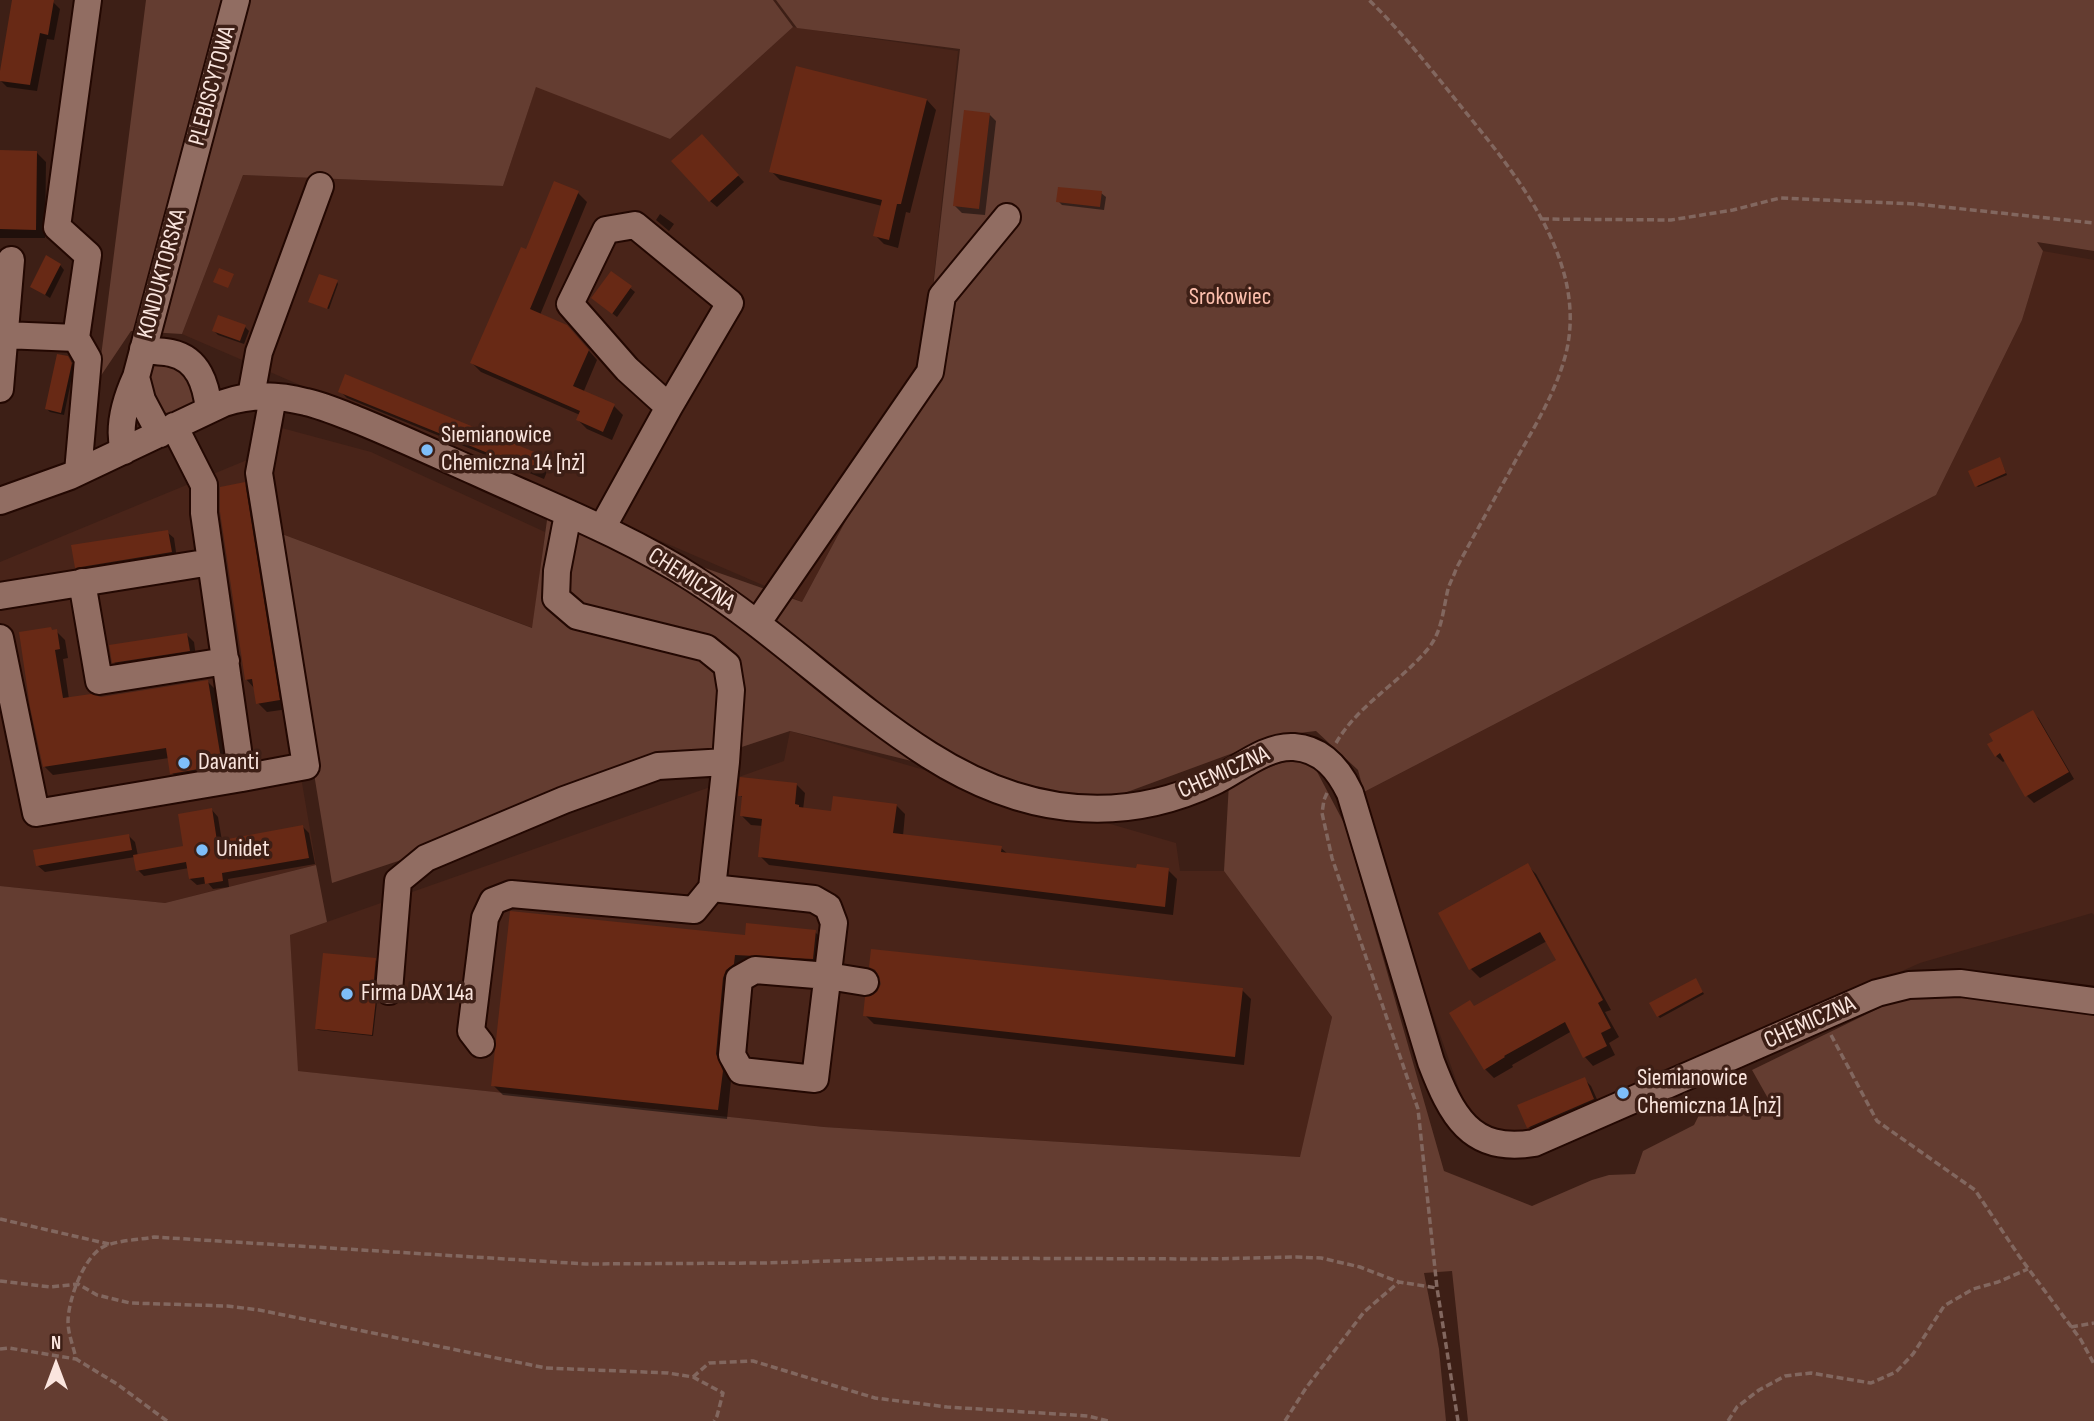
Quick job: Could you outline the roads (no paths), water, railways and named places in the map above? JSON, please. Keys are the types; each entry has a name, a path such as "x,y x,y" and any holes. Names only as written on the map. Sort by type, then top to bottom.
{"street":[{"path":"78,472 88,359 76,338 88,255 57,226 88,0"},
{"name":"PLEBISCYTOWA","path":"190,171 236,0"},
{"name":"KONDUKTORSKA","path":"124,451 121,428 129,393 136,377 190,171"},
{"path":"0,638 36,813 306,766 259,473 262,397 259,352 320,186"},
{"path":"758,622 930,372 942,296 1007,217"},
{"path":"602,528 730,303 635,225 606,230 570,304 627,369 669,407"},
{"path":"0,389 11,260"},
{"path":"4,335 76,338"},
{"path":"143,349 172,353 197,368 205,385 209,409"},
{"path":"136,377 142,400 167,430 204,485 204,513 242,778"},
{"path":"0,501 78,472 209,409 237,399 262,397"},
{"name":"CHEMICZNA","path":"262,397 317,405 369,425 602,528 692,578 758,622 909,743 979,783 1023,800 1062,808 1100,810 1146,804 1182,795 1280,748 1305,749 1335,769 1350,793 1435,1072 1451,1107 1469,1129 1498,1145 1520,1146 1534,1143 1877,993 1909,985 1960,983 2094,1001"},
{"path":"481,1044 471,1031 485,918 493,901 511,894 694,910 712,888 731,690 727,665 706,648 576,616 556,598 557,571 568,514"},
{"path":"0,596 211,562"},
{"path":"82,582 99,681 226,661"},
{"path":"389,990 398,881 426,858 564,800 658,766 726,762"},
{"path":"712,888 814,899 828,906 834,923 828,975 815,1079 741,1071 732,1055 739,979 754,970 828,975 865,982"}],"place":[{"name":"Siemianowice Chemiczna 14 [nż]","path":"427,450"},
{"name":"Davanti","path":"184,763"},
{"name":"Unidet","path":"202,850"},
{"name":"Firma DAX 14a","path":"347,994"},
{"name":"Siemianowice Chemiczna 1A [nż]","path":"1623,1093"}],"park label":[{"name":"Srokowiec","path":"1230,298"}]}
